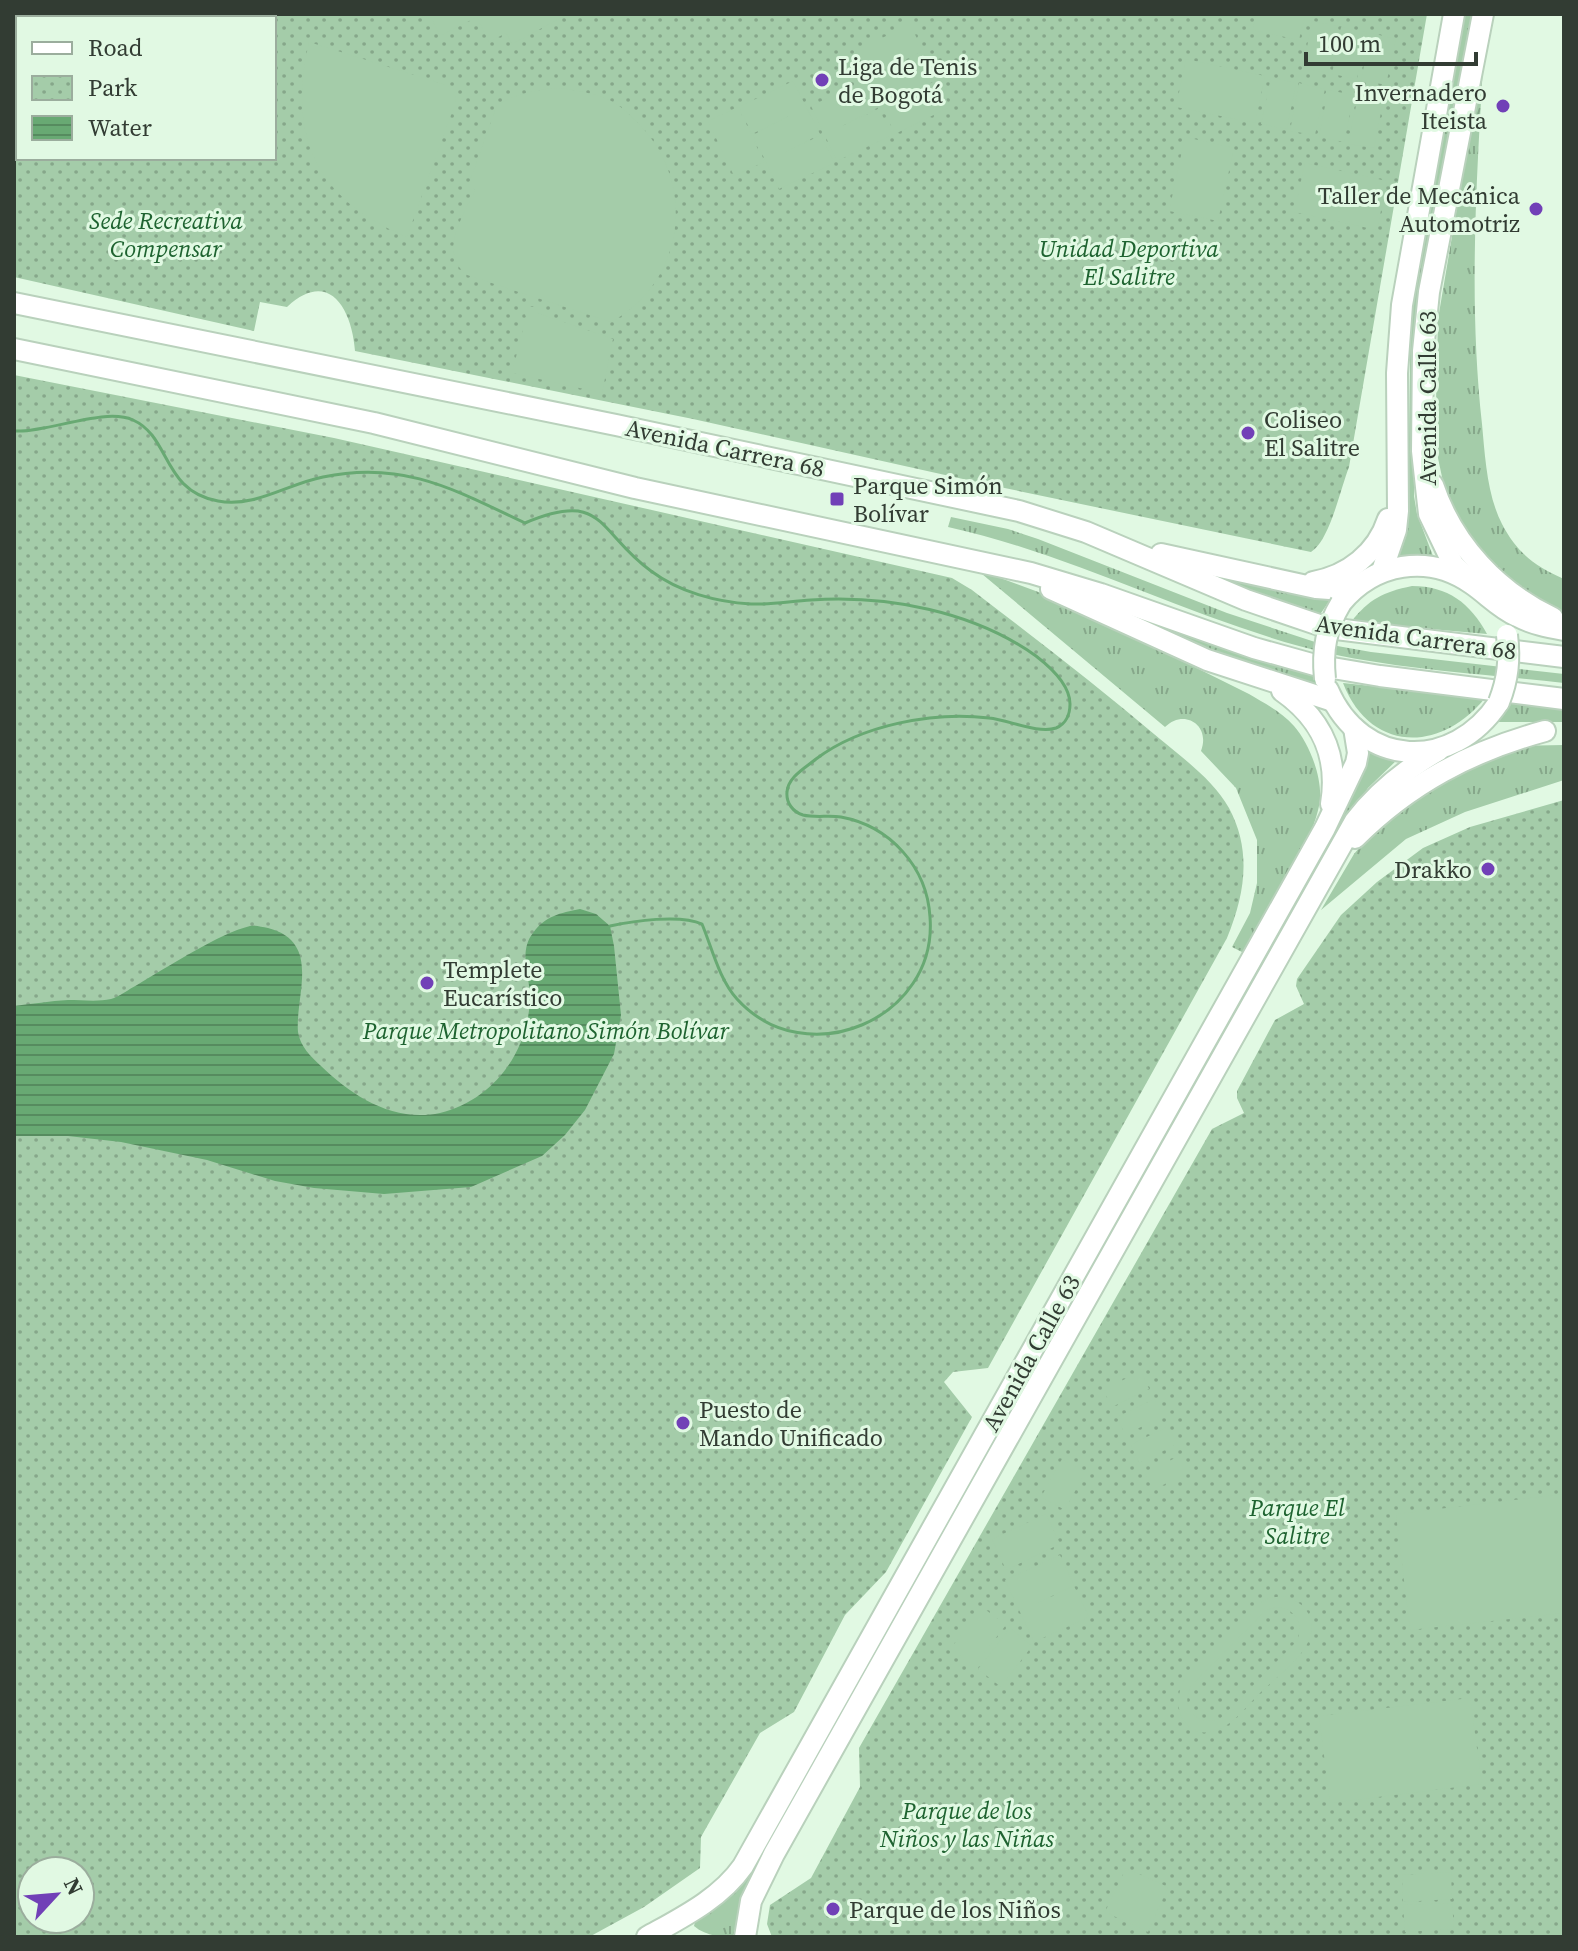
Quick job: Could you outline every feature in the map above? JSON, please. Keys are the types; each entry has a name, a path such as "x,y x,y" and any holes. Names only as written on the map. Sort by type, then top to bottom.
{"main road":[{"name":"Avenida Calle 63","path":"1382,571 1396,530 1399,485 1397,373 1403,291 1454,14"},
{"name":"Avenida Calle 63","path":"1479,590 1453,564 1434,526 1426,495 1422,451 1426,314 1483,14"},
{"name":"Avenida Carrera 68","path":"14,303 616,425 1019,511 1121,546 1246,600 1328,628 1564,657"},
{"name":"Avenida Carrera 68","path":"14,349 374,423 635,488 999,565 1065,582 1254,648 1315,665 1564,699"},
{"path":"1422,451 1437,495 1468,550 1485,571 1520,601 1564,623"},
{"path":"1293,584 1320,581 1336,575 1370,553 1386,524 1399,485"},
{"path":"1121,546 1211,563 1293,584 1330,589 1359,584"},
{"path":"999,565 1207,660 1333,701"},
{"path":"1479,590 1499,614 1507,635 1510,658 1507,681 1488,719 1457,743 1424,752 1394,749 1354,728 1333,701 1325,679 1325,639 1341,603 1359,584 1382,571 1405,565 1428,565 1451,572 1479,590 1517,617 1564,630"},
{"path":"1266,680 1308,712 1329,746 1334,774 1325,828"},
{"name":"Avenida Calle 63","path":"647,1937 701,1905 730,1882 743,1866 1325,828 1356,763 1358,753 1354,728"},
{"path":"1474,732 1554,731"},
{"path":"1331,865 1376,817 1429,778 1487,749 1554,731"},
{"name":"Avenida Calle 63","path":"745,1937 751,1901 774,1854 1355,821 1367,805 1403,772 1439,750"},
{"path":"1093,1241 1113,1253"}],"green space":[{"name":"Unidad Deportiva El Salitre","path":"14,14 1427,14 1349,467 1329,526 1311,552 693,419 355,351 343,308 326,293 302,296 287,307 260,302 254,331 14,277"},
{"path":"415,14 568,14 512,44 506,33 489,42 477,17 440,36 432,19"},
{"path":"1256,14 1305,15 1299,40 1253,30"},
{"path":"1462,14 1476,14 1420,291 1414,496 1417,514 1433,556 1414,554 1398,558 1405,539 1408,516 1411,289"},
{"path":"1312,21 1338,26 1328,73 1303,68"},
{"path":"910,24 923,51 869,77 856,51"},
{"path":"1341,27 1367,32 1357,79 1332,74"},
{"path":"1371,33 1396,39 1386,85 1361,80"},
{"path":"309,42 446,85 454,91 456,101 407,237 376,222 350,204 330,184 316,161 306,135 302,107"},
{"path":"1484,48 1477,189 1475,330 1484,449 1493,501 1502,524 1521,551 1536,564 1564,579 1564,614 1505,579 1472,541 1445,491 1435,444 1438,319"},
{"path":"923,52 937,79 882,106 869,79"},
{"path":"1186,59 1265,76 1255,123 1176,107"},
{"path":"1271,77 1296,83 1287,129 1261,124"},
{"path":"866,80 879,107 842,126 879,109 892,135 837,161 811,106"},
{"path":"937,80 950,107 895,134 882,107"},
{"path":"793,81 820,134 784,153 821,135 834,163 779,189 753,135 789,116 752,134 739,107"},
{"path":"1299,83 1325,89 1315,135 1290,131"},
{"path":"561,88 609,100 638,123 657,147 669,173 675,201 675,229 668,257 655,282 636,304 611,322 467,275 454,256 456,234 475,190 468,186 497,105 528,92"},
{"path":"1328,90 1354,95 1344,142 1319,137"},
{"path":"1358,96 1383,102 1374,148 1348,144"},
{"path":"738,107 764,162 734,176 708,121"},
{"path":"1185,137 1234,148 1218,221 1169,211"},
{"path":"1305,163 1387,181 1377,230 1294,212"},
{"path":"528,307 613,339 602,393 512,373 526,317 524,311"},
{"name":"Parque Metropolitano Simón Bolívar","path":"14,375 334,438 952,578 1067,663 1188,762 1222,798 1236,824 1243,856 1242,889 1227,938 988,1368 953,1372 944,1382 972,1417 886,1572 845,1615 794,1712 760,1733 701,1837 700,1868 644,1907 589,1937 14,1937"},
{"path":"951,517 1038,539 1227,613 1315,642 1371,652 1564,674 1564,683 1397,665 1299,646 1255,633 1038,552 948,527"},
{"path":"1182,566 1330,600 1319,616"},
{"path":"976,569 1060,600 1249,694 1284,716 1300,733 1319,781 1320,800 1316,817 1300,856 1246,954 1232,947 1250,913 1257,883 1257,840 1236,788 1201,751 1203,742 1199,727 1187,719 1180,719 1165,727"},
{"path":"1412,586 1437,589 1457,598 1473,613 1487,634 1351,622 1377,598"},
{"path":"1116,609 1314,672 1320,689 1184,643"},
{"path":"1343,683 1485,698 1448,729 1428,736 1408,737 1388,733 1370,723 1355,706"},
{"path":"1510,700 1564,706 1564,722 1497,722"},
{"path":"1564,745 1564,780 1465,812 1406,839 1321,910 1354,854 1376,828 1429,784 1517,746"},
{"path":"1370,748 1399,758 1368,788 1352,812 742,1900 738,1916 739,1937 715,1936 699,1930 694,1926 695,1922 809,1768 877,1649 966,1480 1075,1285 1143,1173 1272,943 1364,772"},
{"name":"Parque El Salitre","path":"1564,800 1564,1937 772,1937 767,1924 770,1905 811,1878 860,1787 859,1748 1212,1129 1244,1113 1237,1091 1275,1020 1304,1004 1296,986 1297,979 1341,915 1377,882 1423,848 1470,827"},
{"path":"1141,1371 1149,1389 1112,1407 1103,1390"},
{"path":"1154,1399 1163,1416 1125,1435 1117,1417"},
{"path":"1168,1426 1177,1444 1139,1463 1131,1445"},
{"path":"1183,1454 1191,1471 1153,1490 1145,1473"},
{"path":"1062,1459 1085,1472 1065,1510 1041,1497"},
{"path":"1564,1494 1564,1613 1410,1630 1396,1514"},
{"path":"1046,1514 1060,1544 1006,1570 992,1539"},
{"path":"1060,1555 1074,1585 1038,1603 1074,1586 1089,1617 1034,1642 1005,1580"},
{"path":"1284,1596 1298,1602 1306,1610 1312,1625 1306,1647 1226,1726 1198,1732 1183,1720 1180,1711 1180,1689 1185,1678 1260,1603","holes":["1284,1608 1294,1614 1299,1623 1297,1641 1221,1718 1205,1720 1193,1714 1187,1702 1191,1686 1266,1610"]},
{"path":"982,1607 1006,1625 974,1666 951,1648"},
{"path":"1010,1628 1032,1646 1001,1687 978,1669"},
{"path":"1470,1698 1482,1784 1330,1803 1319,1716"},
{"path":"1126,1868 1168,1887 1148,1932 1105,1912"},
{"path":"1451,1872 1452,1899 1403,1902 1402,1875"},
{"path":"1452,1903 1454,1929 1405,1932 1403,1905"}],"water":[{"path":"580,909 596,914 610,926 621,1015 614,1054 585,1110 565,1135 542,1156 471,1187 384,1194 314,1188 275,1181 207,1160 121,1142 68,1136 14,1136 14,1006 114,998 209,943 252,926 285,935 295,945 302,971 299,1037 310,1055 333,1077 360,1097 406,1114 440,1113 459,1106 492,1085 505,1070 523,1036 530,997 526,948 533,933 548,919"}],"waterway":[{"path":"14,431 92,418 121,417 133,420 154,438 186,487 218,501 245,501 323,477 379,472 404,475 452,489 525,523 551,514 571,511 586,513 598,520 651,571 686,590 711,598 751,604 840,599 928,609 957,617 1011,640 1047,665 1067,690 1069,711 1065,721 1056,728 1041,729 968,716 899,723 854,737 834,747 802,769 790,782 788,800 799,814 841,817 875,829 903,852 922,882 930,917 927,953 913,984 891,1008 862,1025 830,1033 797,1033 765,1021 731,991 702,924 669,919 610,926"}],"place":[{"name":"Liga de Tenis de Bogotá","path":"822,80"},
{"name":"Invernadero Iteista","path":"1503,106"},
{"name":"Taller de Mecánica Automotriz","path":"1536,209"},
{"name":"Coliseo El Salitre","path":"1248,433"},
{"name":"Parque Simón Bolívar","path":"837,499"},
{"name":"Drakko","path":"1488,869"},
{"name":"Templete Eucarístico","path":"427,983"},
{"name":"Puesto de Mando Unificado","path":"683,1423"},
{"name":"Parque de los Niños","path":"833,1909"}],"park label":[{"name":"Sede Recreativa Compensar","path":"166,234"},
{"name":"Parque de los Niños y las Niñas","path":"967,1824"}]}
